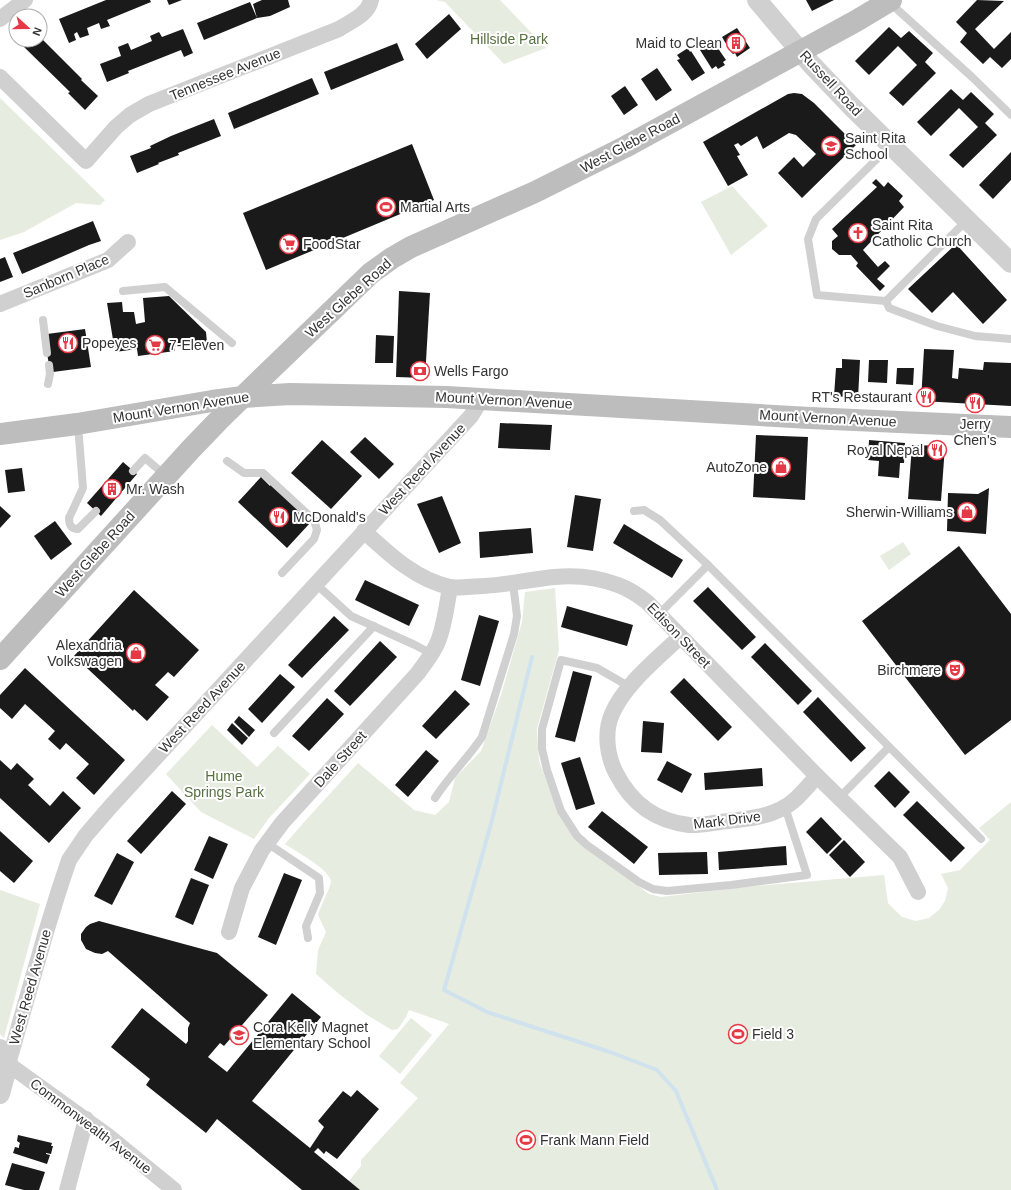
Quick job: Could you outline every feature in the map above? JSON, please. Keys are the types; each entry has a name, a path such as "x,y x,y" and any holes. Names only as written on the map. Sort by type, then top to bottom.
{"main road":[{"name":"West Glebe Road","path":"0,659 166,476 243,397 371,273 396,255 535,192 625,147 890,1"},
{"name":"Mount Vernon Avenue","path":"0,434 78,424 212,401 243,397 290,394 482,398 810,418 1011,427"}],"street":[{"path":"0,19 25,0"},
{"name":"Tennessee Avenue","path":"0,77 86,161 116,127 149,104 339,29 365,13 372,0"},
{"name":"Russell Road","path":"757,0 811,64 1011,263"},
{"name":"Sanborn Place","path":"0,304 108,260 128,242"},
{"name":"West Reed Avenue","path":"3,1059 69,860 86,835 111,806 471,416 482,398"},
{"name":"Edison Street","path":"364,531 391,556 416,573 450,587 497,585 555,577 575,576 592,578 618,585 633,592 647,602 817,776 900,857 918,892"},
{"name":"Dale Street","path":"229,932 242,888 267,843 282,823 418,673 432,654 439,639 444,622 450,587"},
{"name":"Mark Drive","path":"680,636 630,686 619,701 612,715 608,728 609,754 614,769 628,793 642,807 671,821 690,825 747,819 771,814 793,802 817,776"},
{"path":"0,1094 3,1059"},
{"name":"Commonwealth Avenue","path":"3,1059 86,1119 174,1190"},
{"path":"66,1190 86,1119"}],"lane":[{"path":"890,1 1011,115"},
{"path":"891,145 816,219 808,239 817,295 886,301 967,220"},
{"path":"123,291 165,287 232,343"},
{"path":"886,301 890,308 937,326 975,336 1011,339"},
{"path":"43,320 47,353"},
{"path":"48,365 50,374 48,384"},
{"path":"78,424 83,488 69,518 71,527 78,529 96,511"},
{"path":"133,471 144,458 166,476"},
{"path":"227,461 244,473 263,473 314,520 317,530 314,539 282,573"},
{"path":"634,511 644,510 660,520 708,565 981,839"},
{"path":"659,614 708,565"},
{"path":"435,798 446,781 475,748 482,737 514,634 517,616 513,583"},
{"path":"316,584 352,616 432,654"},
{"path":"274,733 374,626"},
{"path":"630,686 597,668 561,660 542,729 542,749 547,770 562,811 577,836 587,845 639,882 653,889 668,891 731,885 807,875 785,807"},
{"path":"839,798 889,747"},
{"path":"267,843 319,878 320,893 306,926 308,938"}],"green space":[{"name":"Hillside Park","path":"436,0 500,0 546,48 504,64 445,2"},
{"path":"0,98 105,200 100,205 76,203 24,232 0,240"},
{"path":"732,186 768,226 731,255 701,202"},
{"path":"903,542 911,554 889,570 880,556"},
{"path":"555,588 559,650 537,729 539,761 560,817 575,839 649,894 661,897 745,887 884,875 888,903 902,917 916,921 929,918 939,910 945,901 948,888 941,874 960,870 990,840 979,828 1011,802 1011,1190 360,1190 349,1181 361,1166 361,1160 418,1098 400,1083 449,1024 409,1010 398,1029 392,1030 367,1015 316,974 318,950 326,932 318,915 331,882 325,872 319,867 285,844 358,763 414,810 435,815 449,802 455,778 481,751 501,695 522,622 525,592"},
{"name":"Hume Springs Park","path":"212,725 257,767 278,746 310,774 269,818 254,839 201,812 166,774"},
{"path":"0,890 40,904 4,1038 0,1034"},
{"path":"411,1018 432,1035 400,1074 379,1056"}],"building":[{"path":"106,0 150,0 151,2 107,20 110,26 101,29 99,23 87,28 89,35 80,38 77,32 74,34 76,40 69,43 59,19"},
{"path":"167,0 182,0 169,5"},
{"path":"262,0 288,0 290,7 270,16 257,18 253,4"},
{"path":"806,0 834,0 812,11"},
{"path":"977,0 1004,1 975,29 994,49 1011,32 1011,59 1002,68 990,57 983,64 960,42 967,33 956,22"},
{"path":"250,2 257,18 204,40 197,23"},
{"path":"449,14 461,29 427,59 415,44"},
{"path":"889,27 901,38 909,31 933,53 925,62 936,73 903,106 889,93 917,65 898,46 869,75 855,61"},
{"name":"Maid to Clean","path":"737,28 750,48 737,57 735,53 733,54 731,52 722,37"},
{"path":"183,29 193,53 184,57 181,50 128,71 129,73 107,82 100,64 121,56 118,47 128,43 131,50 152,41 150,36 159,32 162,37"},
{"path":"711,38 726,60 723,62 725,65 718,69 716,66 712,69 700,50 706,46 703,43"},
{"path":"397,43 404,60 331,90 324,72"},
{"path":"48,45 98,96 85,110 68,93 70,92 25,48 48,48"},
{"path":"688,48 705,73 692,81 677,60 680,59 677,55"},
{"path":"657,68 672,90 656,101 641,79"},
{"path":"312,78 319,94 234,129 228,113"},
{"path":"625,86 638,105 624,115 611,96"},
{"path":"951,89 963,100 971,92 994,114 985,123 997,135 963,168 949,155 978,127 959,108 931,136 917,122"},
{"name":"Saint Rita School","path":"788,94 802,94 814,103 856,145 802,198 778,173 794,157 803,167 816,154 796,135 789,133 763,149 757,136 741,146 738,143 734,145 740,155 737,156 748,175 728,186 703,142"},
{"path":"214,119 221,136 178,153 179,155 137,173 130,156 151,148 150,146 171,136"},
{"path":"412,144 434,200 266,270 243,213"},
{"path":"1011,152 1011,180 993,199 979,185"},
{"name":"Saint Rita Catholic Church","path":"876,179 884,187 888,182 903,196 899,201 904,207 863,250 878,267 885,261 890,266 877,279 885,286 880,291 856,266 858,263 851,255 839,255 832,249 832,241 838,236 832,229 877,187 872,183"},
{"path":"93,221 101,241 22,274 13,253"},
{"path":"956,244 1007,300 983,324 953,292 932,313 908,289"},
{"path":"5,257 13,277 0,282 0,259"},
{"path":"399,291 430,293 425,378 396,377"},
{"path":"169,296 206,332 207,343 175,347 175,351 138,356 137,349 115,352 107,303 122,302 123,312 134,312 136,324 145,322 143,298"},
{"name":"Popeyes","path":"85,329 91,367 53,372 49,365 47,353 47,334"},
{"path":"376,335 394,336 393,363 375,363"},
{"path":"924,349 954,350 952,378 958,379 959,368 983,370 984,362 1011,363 1011,406 921,401"},
{"path":"842,359 860,360 858,398 834,396 836,368 842,368"},
{"path":"869,360 888,360 887,383 868,382"},
{"path":"897,368 914,368 913,385 896,384"},
{"path":"500,423 552,425 550,450 498,448"},
{"name":"AutoZone","path":"756,435 808,437 805,500 753,497"},
{"path":"365,437 394,464 379,479 350,452"},
{"path":"322,440 362,476 331,509 291,473"},
{"path":"869,440 905,443 904,463 900,463 899,478 878,476 879,461 868,460"},
{"path":"912,445 945,446 941,501 908,499"},
{"name":"Mr. Wash","path":"123,462 137,474 101,516 87,503"},
{"path":"22,468 25,491 8,493 5,470"},
{"name":"McDonald's","path":"261,477 270,486 272,483 299,509 297,511 310,523 287,548 238,502"},
{"name":"Sherwin-Williams","path":"989,488 986,534 947,531 948,493 978,494"},
{"path":"575,495 601,499 593,551 567,547"},
{"path":"442,496 461,543 439,553 417,504"},
{"path":"0,506 11,516 0,528"},
{"path":"55,521 72,544 51,560 34,536"},
{"path":"624,524 683,560 672,578 613,543"},
{"path":"531,528 533,553 480,558 479,532"},
{"name":"Birchmere","path":"959,546 1011,614 1011,720 965,755 862,621"},
{"path":"365,580 419,605 409,626 355,600"},
{"path":"708,587 756,637 742,650 693,601"},
{"name":"Alexandria Volkswagen","path":"134,590 199,650 174,677 168,672 155,685 169,697 147,721 134,709 133,711 74,656"},
{"path":"567,606 633,625 627,646 561,627"},
{"path":"479,615 499,621 480,686 461,680"},
{"path":"334,616 349,630 302,678 288,665"},
{"path":"380,641 397,657 350,706 334,691"},
{"path":"765,643 812,691 798,705 751,657"},
{"path":"25,668 125,760 94,795 76,778 89,764 66,743 60,750 48,739 55,731 25,704 12,719 0,708 0,695"},
{"path":"573,671 592,676 575,742 555,737"},
{"path":"280,674 295,687 262,723 248,709"},
{"path":"684,678 732,727 718,741 670,692"},
{"path":"455,690 470,704 436,739 422,726"},
{"path":"818,697 866,748 851,762 803,712"},
{"path":"327,698 344,714 309,751 292,736"},
{"path":"239,716 255,730 249,737 234,722"},
{"path":"643,721 664,723 662,753 641,752"},
{"path":"232,723 248,738 242,745 227,730"},
{"path":"426,750 439,761 408,797 395,785"},
{"path":"580,757 595,804 576,810 561,763"},
{"path":"0,760 11,770 17,763 34,779 28,785 50,806 63,791 81,808 49,843 0,798"},
{"path":"667,761 692,774 682,793 657,780"},
{"path":"762,768 763,786 705,790 704,773"},
{"path":"889,771 910,792 895,808 874,786"},
{"path":"172,791 186,804 141,854 127,841"},
{"path":"917,801 965,848 951,862 903,815"},
{"path":"602,811 648,847 634,864 588,827"},
{"path":"821,817 842,839 827,854 806,832"},
{"path":"0,831 33,861 14,883 0,871"},
{"path":"209,836 228,844 213,879 194,870"},
{"path":"844,840 865,862 850,877 829,855"},
{"path":"786,846 787,865 719,870 718,852"},
{"path":"707,852 708,874 659,875 658,853"},
{"path":"117,853 134,862 112,905 94,896"},
{"path":"284,873 302,880 276,945 258,937"},
{"path":"191,878 209,885 193,925 175,917"},
{"path":"99,921 217,953 268,995 224,1046 220,1043 208,1057 227,1072 292,993 321,1017 252,1101 310,1148 324,1127 318,1121 343,1091 351,1097 357,1090 379,1109 337,1159 326,1151 324,1154 318,1148 314,1152 360,1190 302,1190 217,1119 206,1133 146,1085 150,1079 111,1047 142,1008 186,1044 188,1041 188,1028 190,1023 108,951 102,954 86,949 81,940 81,934 90,924"},
{"path":"18,1135 52,1143 51,1146 53,1146 51,1154 46,1153 50,1155 47,1164 13,1153 15,1147 19,1148 20,1143 17,1141"},
{"path":"12,1163 45,1172 39,1190 24,1190 5,1185"}],"waterway":[{"path":"532,657 491,824 444,990 487,1012 610,1052 657,1070 676,1091 717,1190"}],"place":[{"name":"Maid to Clean","path":"736,43"},
{"name":"Saint Rita School","path":"831,146"},
{"name":"Martial Arts","path":"386,207"},
{"name":"Saint Rita Catholic Church","path":"858,233"},
{"name":"FoodStar","path":"289,244"},
{"name":"Popeyes","path":"68,343"},
{"name":"7-Eleven","path":"155,345"},
{"name":"Wells Fargo","path":"420,371"},
{"name":"RT's Restaurant","path":"926,397"},
{"name":"Jerry Chen's","path":"975,403"},
{"name":"Royal Nepal","path":"937,450"},
{"name":"AutoZone","path":"781,467"},
{"name":"Mr. Wash","path":"112,489"},
{"name":"Sherwin-Williams","path":"967,512"},
{"name":"McDonald's","path":"279,517"},
{"name":"Alexandria Volkswagen","path":"136,653"},
{"name":"Birchmere","path":"955,670"},
{"name":"Field 3","path":"738,1034"},
{"name":"Cora Kelly Magnet Elementary School","path":"239,1035"},
{"name":"Frank Mann Field","path":"526,1140"}]}
